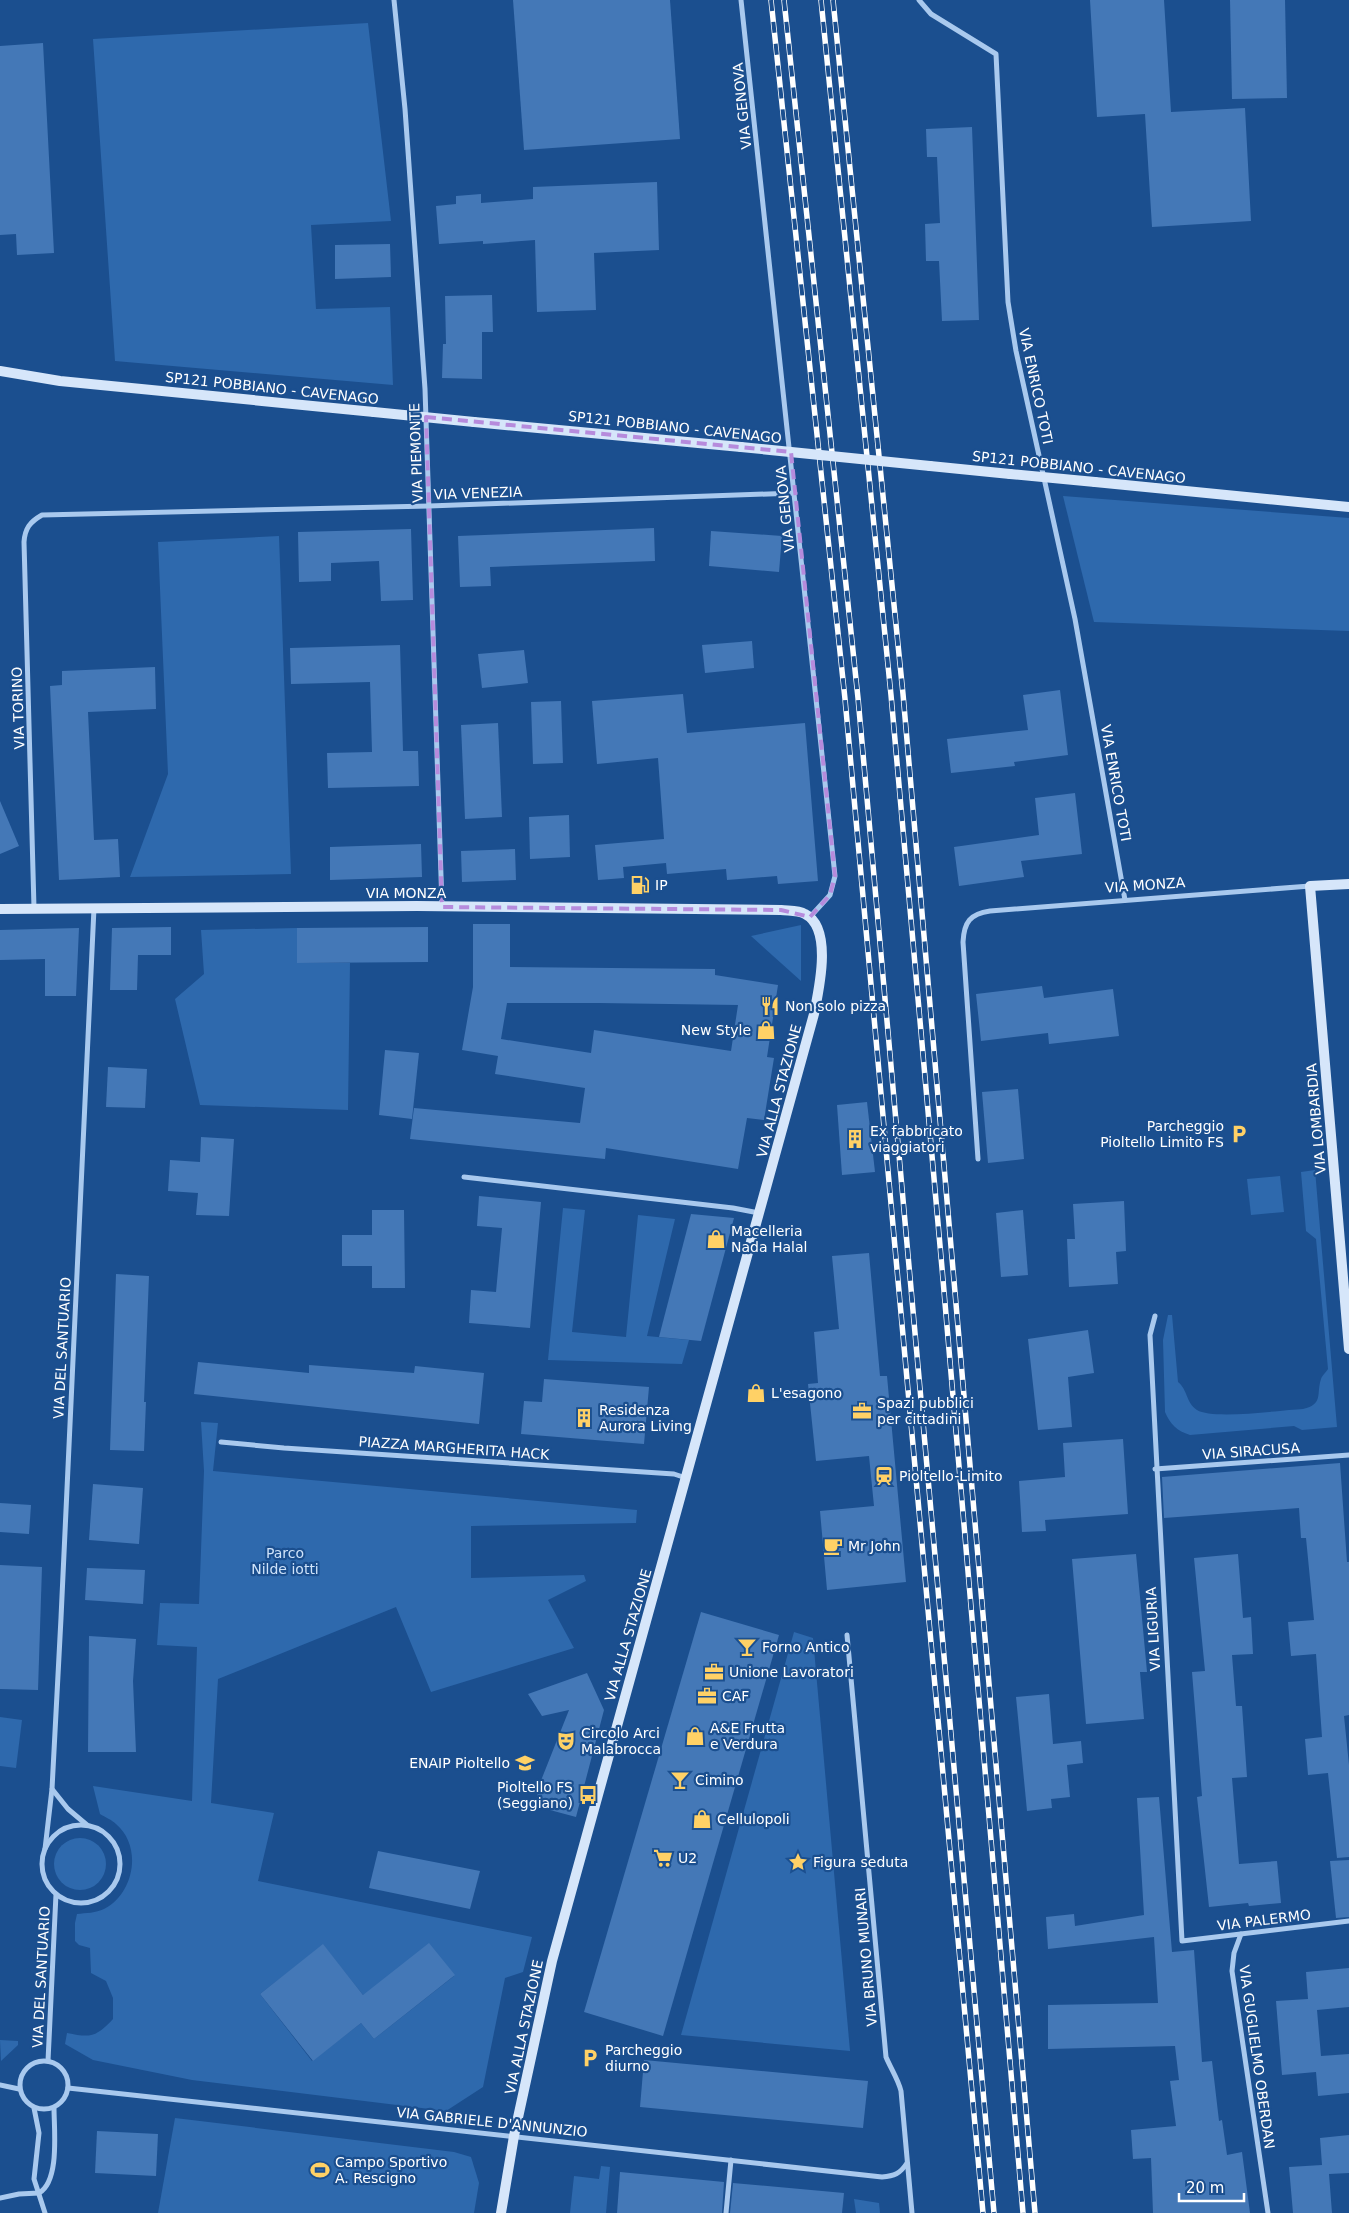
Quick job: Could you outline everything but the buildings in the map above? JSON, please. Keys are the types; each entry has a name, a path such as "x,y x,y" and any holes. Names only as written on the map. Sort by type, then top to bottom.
{"street":[{"name":"VIA PIEMONTE","path":"394,0 405,109 423,370 442,906"},
{"name":"VIA GENOVA","path":"741,0 835,876 830,895 810,917"},
{"name":"VIA ENRICO TOTI","path":"919,0 930,14 996,54 1008,302 1016,351 1075,619 1125,900"},
{"name":"SP121 POBBIANO - CAVENAGO","path":"0,371 60,381 1349,507"},
{"name":"VIA VENEZIA","path":"42,515 429,506 795,493"},
{"name":"VIA TORINO","path":"34,908 24,542 25,533 30,522 42,515"},
{"name":"VIA MONZA","path":"978,1159 963,942 966,924 971,917 979,913 1125,900 1349,884"},
{"name":"VIA LOMBARDIA","path":"1310,886 1349,1349"},
{"name":"VIA MONZA","path":"0,909 442,906 781,910 803,913 810,917"},
{"name":"VIA DEL SANTUARIO","path":"45,1850 52,1789 94,908"},
{"name":"VIA ALLA STAZIONE","path":"501,2213 514,2136 552,1961 814,1014 820,984 821,940 818,927 810,917"},
{"path":"464,1177 733,1208 759,1214"},
{"name":"VIA LIGURIA","path":"1155,1316 1150,1335 1155,1469 1182,1941"},
{"name":"PIAZZA MARGHERITA HACK","path":"221,1442 294,1449 674,1474 686,1478"},
{"name":"VIA SIRACUSA","path":"1155,1469 1349,1455"},
{"name":"VIA BRUNO MUNARI","path":"847,1635 886,2058 891,2070 898,2079 901,2091 912,2213"},
{"path":"52,1789 68,1809 87,1825 104,1832 116,1847 120,1864 116,1882 104,1896 86,1903 68,1901 56,1894 47,1884 42,1867 45,1850 56,1834 66,1828 87,1825"},
{"name":"VIA DEL SANTUARIO","path":"48,2061 56,1894"},
{"name":"VIA PALERMO","path":"1182,1941 1349,1921"},
{"name":"VIA GUGLIELMO OBERDAN","path":"1241,1934 1234,1953 1232,1971 1268,2213"},
{"path":"48,2061 54,2063 63,2071 68,2088 64,2100 54,2108 41,2110 34,2108 24,2100 19,2089 22,2074 27,2068 33,2064 48,2061"},
{"path":"0,2085 19,2089"},
{"name":"VIA GABRIELE D'ANNUNZIO","path":"68,2088 882,2177 894,2176 901,2172 906,2163"},
{"path":"34,2108 39,2133 34,2179 45,2213"},
{"path":"0,2198 19,2194 39,2193 46,2186 52,2171 55,2136 54,2108"},
{"path":"726,2213 731,2160"}],"highlighted area":[{"path":"426,417 791,452 835,876 830,895 810,917 781,910 442,907"}],"green space":[{"path":"368,23 391,221 311,225 316,309 390,307 393,385 115,361 93,39"},
{"path":"1063,496 1349,518 1349,631 1094,622"},
{"path":"279,536 291,874 130,877 168,774 158,542"},
{"path":"801,925 801,981 751,936"},
{"path":"297,928 298,963 350,963 348,1110 200,1105 175,999 204,974 201,930"},
{"path":"1315,1170 1337,1427 1302,1430 1294,1426 1190,1435 1181,1431 1169,1420 1165,1412 1163,1340 1168,1315 1172,1315 1178,1382 1184,1389 1193,1407 1197,1410 1217,1414 1248,1414 1303,1409 1310,1407 1317,1401 1321,1379 1328,1369 1316,1239 1306,1231 1301,1172"},
{"path":"1280,1176 1284,1212 1251,1215 1247,1179"},
{"path":"563,1208 585,1210 572,1332 626,1337 638,1215 675,1219 647,1336 689,1340 682,1364 548,1360"},
{"name":"Parco Nilde iotti","path":"201,1422 218,1423 213,1471 637,1510 636,1523 471,1526 471,1578 584,1575 586,1581 548,1600 574,1648 431,1692 396,1607 218,1679 211,1803 274,1813 258,1881 532,1937 523,1972 505,1978 483,2087 446,2111 192,2080 93,2060 65,2044 67,2033 93,2035 113,2019 113,1998 106,1981 91,1973 90,1948 79,1945 75,1941 75,1923 77,1914 101,1910 114,1902 128,1882 131,1870 132,1857 130,1845 116,1824 100,1814 93,1786 192,1801 197,1647 157,1645 160,1603 199,1604 204,1471","holes":["323,1945 363,1995 454,1976 374,2039 361,2023 312,2061 260,1994"]},
{"path":"794,1632 813,1638 850,2051 681,2035"},
{"path":"0,1717 22,1720 16,1768 0,1766"},
{"path":"75,1838 85,1838 95,1842 102,1849 106,1864 102,1879 95,1886 85,1890 75,1890 65,1886 58,1879 54,1869 54,1859 58,1849 65,1842"},
{"path":"0,2040 18,2041 18,2045 1,2061"},
{"name":"Campo Sportivo A. Rescigno","path":"175,2118 454,2152 471,2157 479,2183 474,2213 158,2213"},
{"path":"601,2166 610,2167 606,2213 570,2213 574,2176 599,2179"},
{"path":"854,2199 879,2203 880,2213 856,2213"}],"railway":[{"path":"771,0 845,699 983,2213"},
{"path":"784,0 858,698 994,2213"},
{"path":"821,0 891,695 1023,2213"},
{"path":"833,0 903,694 1035,2213"}],"place":[{"name":"IP","path":"640,885"},
{"name":"Non solo pizza","path":"770,1006"},
{"name":"New Style","path":"766,1030"},
{"name":"Parcheggio Pioltello Limito FS","path":"1239,1134"},
{"name":"Ex fabbricato viaggiatori","path":"855,1139"},
{"name":"Macelleria Nada Halal","path":"716,1239"},
{"name":"L'esagono","path":"756,1393"},
{"name":"Spazi pubblici per cittadini","path":"862,1411"},
{"name":"Residenza Aurora Living","path":"584,1418"},
{"name":"Pioltello-Limito","path":"884,1476"},
{"name":"Mr John","path":"833,1546"},
{"name":"Forno Antico","path":"747,1647"},
{"name":"Unione Lavoratori","path":"714,1672"},
{"name":"CAF","path":"707,1696"},
{"name":"A&E Frutta e Verdura","path":"695,1736"},
{"name":"Circolo Arci Malabrocca","path":"566,1741"},
{"name":"ENAIP Pioltello","path":"525,1763"},
{"name":"Cimino","path":"680,1780"},
{"name":"Pioltello FS (Seggiano)","path":"588,1795"},
{"name":"Cellulopoli","path":"702,1819"},
{"name":"U2","path":"663,1858"},
{"name":"Figura seduta","path":"798,1862"},
{"name":"Parcheggio diurno","path":"590,2058"},
{"name":"Campo Sportivo A. Rescigno","path":"320,2170"}]}
